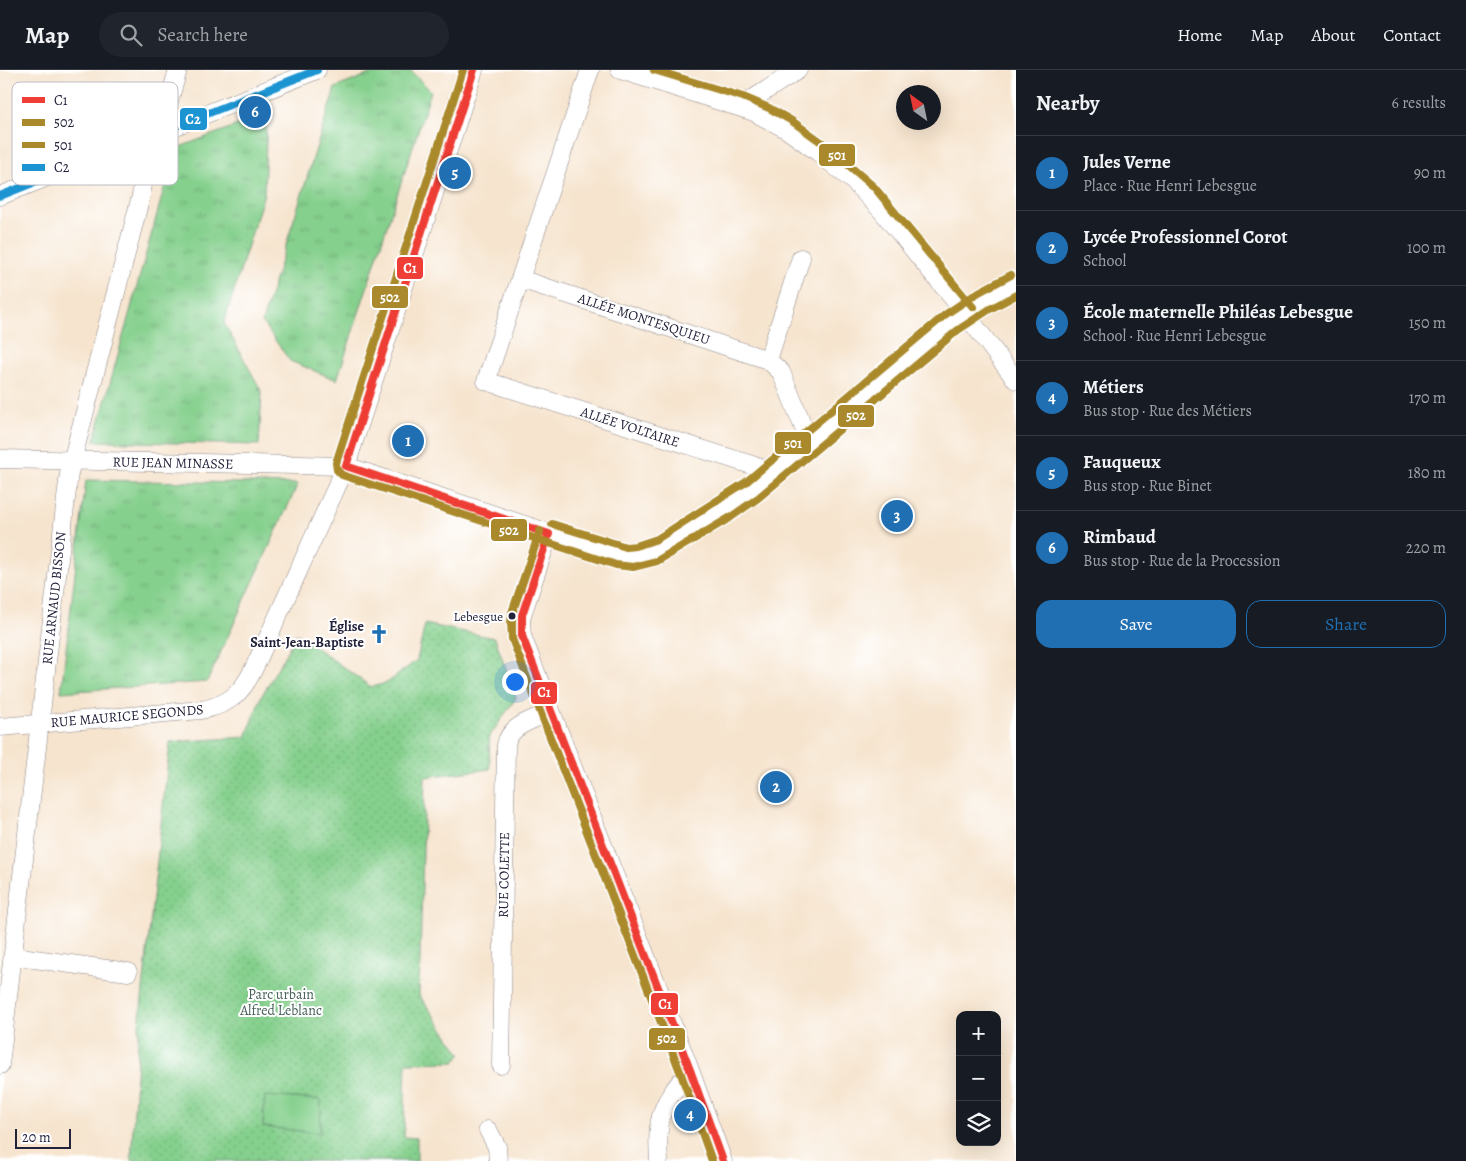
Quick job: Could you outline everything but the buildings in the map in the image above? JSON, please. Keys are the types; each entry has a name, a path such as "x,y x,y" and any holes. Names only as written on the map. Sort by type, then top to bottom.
{"street":[{"path":"178,125 317,70"},
{"name":"RUE MAURICE SEGONDS","path":"0,727 201,710 220,705 237,694 249,679 346,466 474,70"},
{"path":"520,279 590,70"},
{"path":"620,70 740,107 765,117 786,129 818,152 853,180 882,211 965,313 1016,380"},
{"path":"740,107 798,70"},
{"path":"0,196 28,185"},
{"name":"RUE ARNAUD BISSON","path":"0,1065 2,1035 13,956 71,460 142,185"},
{"path":"801,258 768,360 781,372 810,442"},
{"name":"ALLÉE MONTESQUIEU","path":"520,279 768,360"},
{"name":"ALLÉE VOLTAIRE","path":"520,279 486,381 774,472"},
{"name":"RUE JEAN MINASSE","path":"0,459 346,466 618,556 632,557 661,548 726,508 774,472 938,333 991,296 1016,284"},
{"path":"549,534 532,582 521,622 525,645 690,1070 723,1161"},
{"name":"RUE COLETTE","path":"501,1065 507,739 518,727 551,712"},
{"path":"13,956 128,972"},
{"path":"659,1161 658,1128 662,1110 671,1094 690,1070"},
{"path":"488,1130 497,1147 498,1161"}],"green space":[{"path":"379,70 410,70 431,91 337,380 290,361 262,322 335,88"},
{"path":"267,114 264,194 224,323 262,392 259,445 94,441 165,185 178,185 178,148"},
{"path":"86,480 298,484 207,682 61,692"},
{"name":"Parc urbain Alfred Leblanc","path":"425,624 495,638 516,698 489,737 490,769 425,777 419,995 461,1054 455,1062 406,1063 404,1137 417,1138 417,1161 131,1161 139,1026 170,742 246,737 261,697 297,634 371,687 387,683 417,660"},
{"path":"265,1096 321,1100 320,1133 263,1127"}],"transit line":[{"name":"C2","path":"178,125 317,70"},
{"name":"502","path":"463,70 336,463 337,470 342,475 616,565 633,567 657,561 731,517 758,498 958,330 1016,295"},
{"name":"C1","path":"346,466 474,70"},
{"name":"501","path":"654,70 743,97 769,108 792,121 824,144 874,187 973,307"},
{"name":"C2","path":"0,196 28,185"},
{"name":"501","path":"552,524 626,547 636,546 657,539 746,482 946,314 979,292 1011,275"},
{"name":"C1","path":"346,466 549,534"},
{"name":"502","path":"540,531 512,613 512,639 681,1074 712,1161"},
{"name":"501","path":"512,637 512,613 540,531"},
{"name":"C1","path":"549,534 522,615 522,636 690,1070 723,1161"}],"place":[{"name":"Rimbaud","path":"255,112"},
{"name":"Fauqueux","path":"455,173"},
{"name":"Jules Verne","path":"408,441"},
{"name":"École maternelle Philéas Lebesgue","path":"897,516"},
{"name":"Lebesgue","path":"512,616"},
{"name":"Église Saint-Jean-Baptiste","path":"379,634"},
{"name":"Lycée Professionnel Corot","path":"776,787"},
{"name":"Métiers","path":"690,1115"}]}
